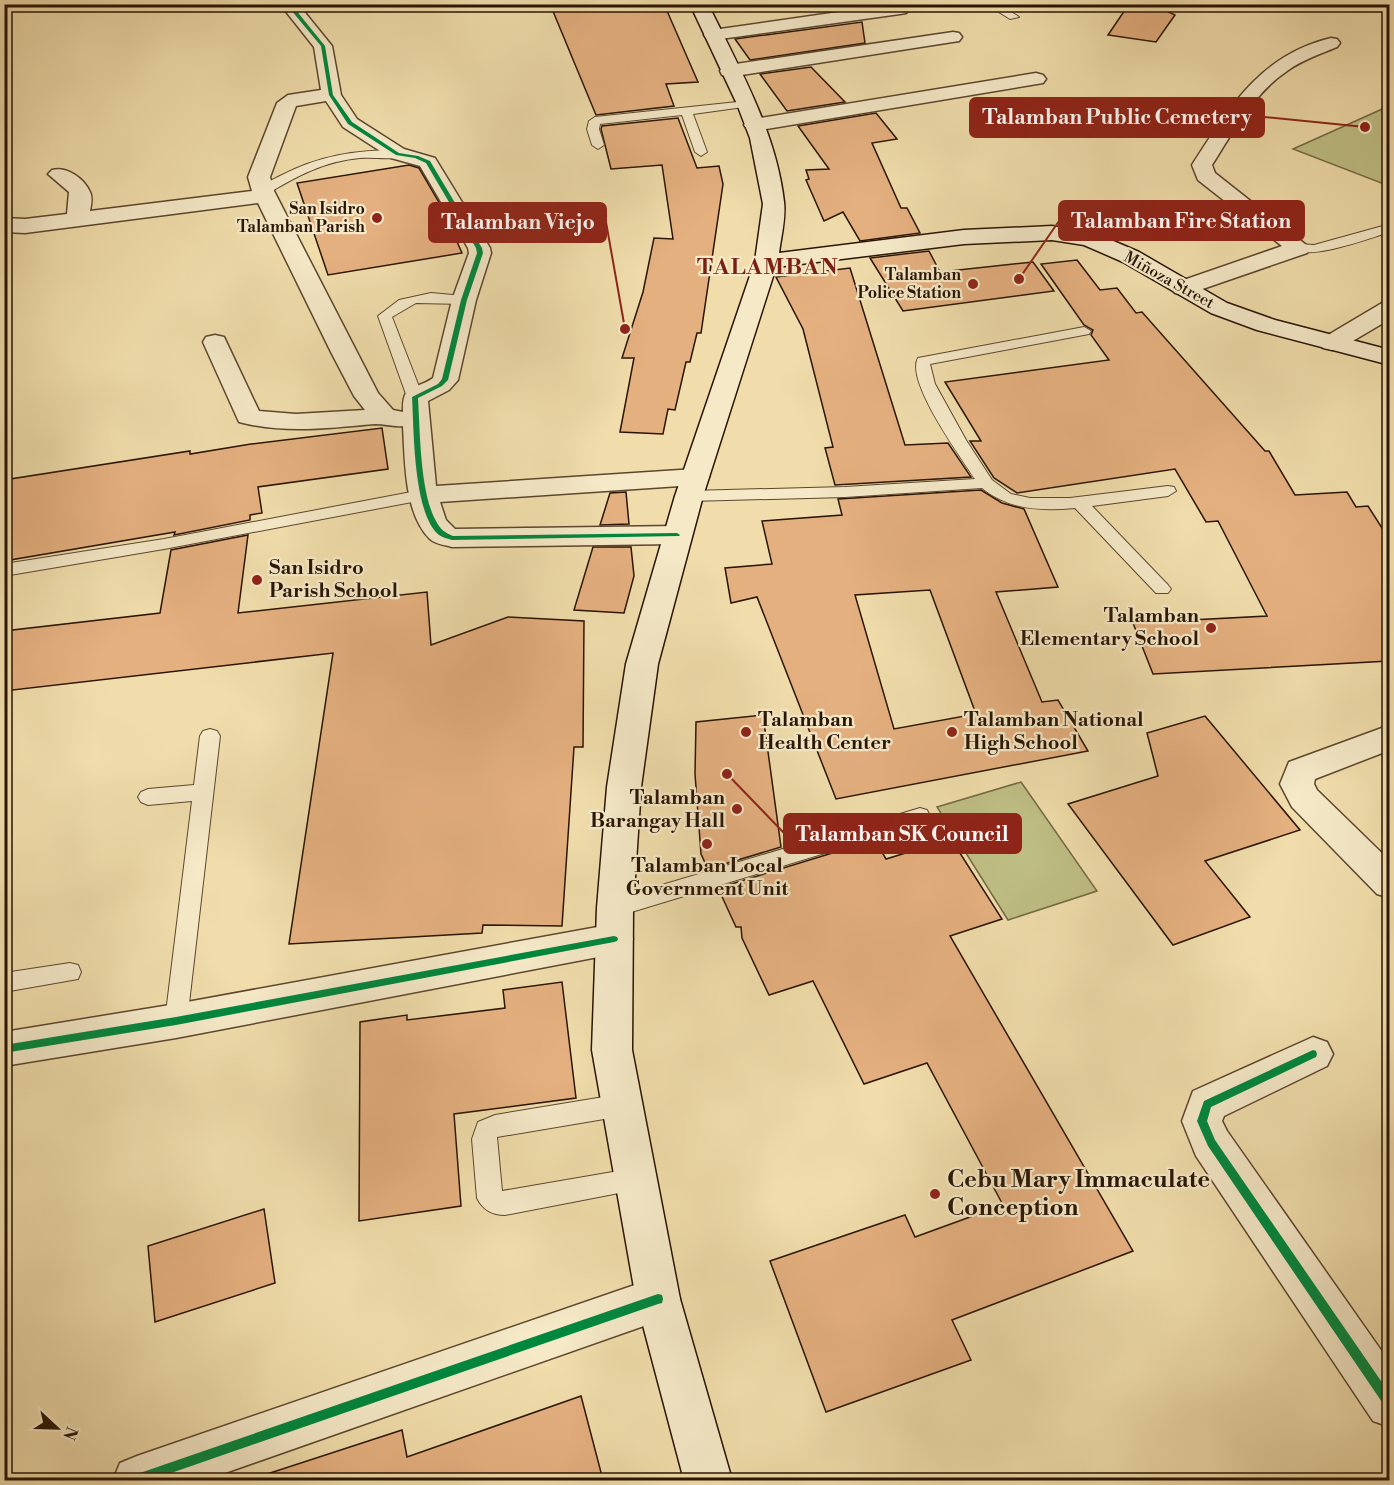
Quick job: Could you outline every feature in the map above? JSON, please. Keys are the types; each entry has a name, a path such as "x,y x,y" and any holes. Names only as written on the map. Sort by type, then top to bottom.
{"street":[{"path":"215,342 248,416 262,421 284,422 384,416 416,409 445,380 464,300 480,253 428,162 398,154 350,123 332,95 323,46 288,4"},
{"path":"708,1480 658,1299 612,1050 615,923 624,787 642,664 677,535 765,261 774,204 760,138 700,6 727,4"},
{"path":"1376,4 1389,8"},
{"path":"713,35 900,9"},
{"path":"729,71 953,38"},
{"path":"1299,248 1205,176 1202,165 1246,104 1272,73 1295,58 1331,43"},
{"path":"750,115 1036,79"},
{"path":"332,95 295,99 286,103 259,177 343,352 367,396 384,416"},
{"path":"58,174 79,190 83,198 76,219"},
{"path":"4,225 25,226 265,193"},
{"name":"Miñoza Street","path":"765,261 964,237 1052,233 1089,239 1131,257 1219,308 1266,325 1389,358"},
{"path":"1184,288 1299,248"},
{"path":"1332,343 1389,308"},
{"path":"416,409 422,495 431,519 439,532 452,538 677,535"},
{"path":"422,495 692,486"},
{"path":"1389,737 1301,771 1298,784 1304,798 1389,884"},
{"path":"4,1049 176,1021 615,923"},
{"path":"1313,1054 1207,1104 1202,1121 1211,1143 1389,1404"},
{"path":"137,1480 658,1299"}],"lane":[{"path":"991,4 1014,17"},
{"path":"598,145 593,129 595,122 686,111 750,115"},
{"path":"686,111 701,152"},
{"path":"265,193 311,164 349,154 398,154"},
{"path":"1299,248 1314,249 1389,228"},
{"path":"416,409 385,316 397,304 409,298 464,300"},
{"path":"1084,331 923,361 922,374 933,398 986,483 1001,495 1014,501 1035,503 1079,502 1168,491"},
{"path":"692,486 844,492 986,483"},
{"path":"4,570 164,544 422,495"},
{"path":"1079,502 1162,589"},
{"path":"176,1021 210,736"},
{"path":"148,797 202,792"},
{"path":"615,923 920,816"},
{"path":"4,983 70,972"},
{"path":"622,1105 495,1126 487,1130 484,1138 490,1198 497,1203 505,1203 636,1180"}],"green space":[{"path":"1389,106 1389,186 1293,149"},
{"path":"1021,782 1097,891 1008,920 937,807"}],"building":[{"path":"550,4 664,4 698,82 666,84 674,106 596,115"},
{"path":"1129,4 1152,4 1175,15 1156,42 1108,35"},
{"path":"862,22 865,43 750,60 735,39"},
{"path":"811,67 845,102 787,111 760,74"},
{"path":"876,113 897,139 872,143 901,208 907,208 920,233 860,241 843,212 824,221 806,180 809,179 806,170 829,169 798,126"},
{"path":"678,118 697,168 719,166 723,184 701,333 697,333 690,362 686,362 675,410 668,409 663,434 620,432 634,358 622,358 643,292 654,238 673,239 662,165 611,169 601,129 602,126"},
{"name":"San Isidro Talamban Parish","path":"409,165 419,168 440,204 462,253 328,275 297,183"},
{"path":"929,251 940,272 1033,262 1054,291 903,311 870,258"},
{"path":"1077,260 1100,290 1117,288 1136,313 1142,312 1265,451 1269,451 1295,495 1347,492 1356,507 1368,506 1389,539 1389,661 1153,674 1133,623 1267,616 1218,521 1206,522 1175,469 1017,493 994,478 970,441 981,441 945,382 1109,360 1091,335 1093,330 1084,325 1041,264"},
{"path":"850,268 905,445 948,443 971,477 835,485 825,448 833,447 803,329 776,277"},
{"path":"382,428 388,469 258,487 262,513 250,515 250,520 174,535 175,532 4,561 4,480 190,451 190,454"},
{"path":"981,490 1002,503 1024,509 1058,587 996,592 1042,702 1058,700 1088,751 836,799 757,597 731,603 725,568 772,564 762,521 842,515 838,499","holes":["930,590 976,714 894,729 855,595"]},
{"path":"626,492 629,524 600,525 610,493"},
{"path":"248,535 238,613 427,592 431,645 508,617 584,621 583,747 574,747 562,926 483,925 482,933 289,944 333,653 4,691 4,631 160,613 171,550"},
{"path":"593,547 631,547 634,576 624,613 574,610"},
{"name":"Talamban Barangay Hall","path":"763,715 781,847 708,869 701,854 695,774 696,722"},
{"path":"1205,716 1300,830 1205,861 1250,917 1173,945 1068,804 1158,776 1147,733"},
{"path":"951,839 1002,919 950,936 1133,1251 952,1320 971,1360 826,1412 770,1261 905,1215 915,1237 1003,1205 927,1063 864,1084 813,981 769,995 742,938 741,927 736,927 718,888 875,840 886,859"},
{"path":"562,982 576,1098 454,1114 461,1206 359,1221 360,1022 407,1015 407,1020 505,1008 503,990"},
{"path":"264,1209 275,1283 155,1322 148,1246"},
{"path":"581,1396 603,1480 268,1480 267,1474 402,1430 407,1457"}],"cycle path":[{"path":"288,4 323,46 331,95 350,123 398,154 428,162 479,248 480,253 464,300 445,380 440,385 415,397 420,468 432,522 441,533 452,538 677,535"},
{"path":"4,1049 176,1021 614,939"},
{"path":"1313,1054 1207,1104 1202,1121 1211,1143 1390,1404"},
{"path":"137,1480 658,1299"}],"place":[{"name":"Talamban Public Cemetery","path":"1365,127"},
{"name":"San Isidro Talamban Parish","path":"377,218"},
{"name":"Talamban Fire Station","path":"1019,279"},
{"name":"Talamban Police Station","path":"973,284"},
{"name":"Talamban Viejo","path":"625,329"},
{"name":"San Isidro Parish School","path":"257,580"},
{"name":"Talamban Elementary School","path":"1211,628"},
{"name":"Talamban Health Center","path":"746,732"},
{"name":"Talamban National High School","path":"952,732"},
{"name":"Talamban SK Council","path":"727,774"},
{"name":"Talamban Barangay Hall","path":"737,809"},
{"name":"Talamban Local Government Unit","path":"707,844"},
{"name":"Cebu Mary Immaculate Conception","path":"935,1194"}],"district":[{"name":"TALAMBAN","path":"768,267"}]}
